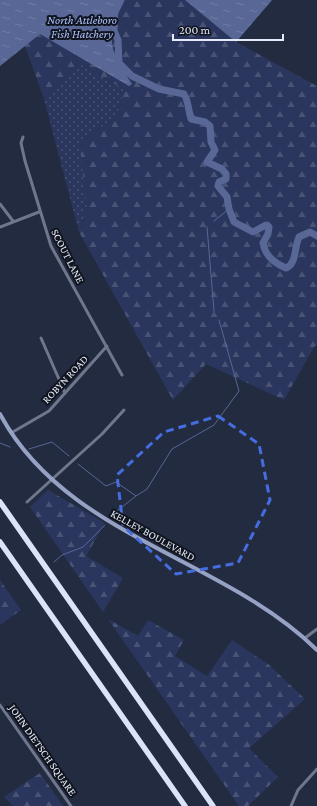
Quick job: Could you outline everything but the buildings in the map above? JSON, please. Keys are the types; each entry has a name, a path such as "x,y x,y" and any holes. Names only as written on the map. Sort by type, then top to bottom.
{"highway":[{"path":"0,502 213,806"},
{"path":"0,542 185,806"}],"main road":[{"name":"KELLEY BOULEVARD","path":"0,414 11,433 32,460 71,496 99,515 274,614 305,638 317,650"}],"street":[{"name":"SCOUT LANE","path":"23,137 20,143 39,212 51,246 122,375"},
{"path":"0,204 13,221"},
{"path":"0,227 39,212"},
{"path":"41,338 65,393"},
{"name":"ROBYN ROAD","path":"11,433 44,414 107,346"},
{"path":"27,502 102,434 124,410"},
{"path":"305,638 317,629"},
{"name":"JOHN DIETSCH SQUARE","path":"0,705 71,806"},
{"path":"291,806 298,790 317,769"}],"highlighted area":[{"path":"218,416 259,444 270,500 238,563 176,574 123,526 117,475 164,432"}],"green space":[{"path":"65,0 272,0 236,42 317,86 317,345 314,347 284,400 206,364 173,400 79,232 87,209 80,148 82,139 116,118 125,90 78,63 44,99 25,46 0,66 0,13"},
{"path":"78,63 125,90 116,118 82,139 87,209 79,232 44,99"},
{"path":"48,490 105,523 86,556 123,578 103,612 30,507"},
{"path":"0,580 21,610 0,625"},
{"path":"108,619 138,636 148,620 184,640 175,656 207,676 232,640 268,664 305,699 249,748 278,777 248,806 239,806"},
{"path":"40,773 63,806 13,806 4,797"}],"water":[{"name":"North Attleboro Fish Hatchery","path":"0,0 122,0 115,22 110,30 113,49 124,72 132,84 129,86 40,34 0,66"},
{"path":"185,0 272,0 236,42"}],"waterway":[{"path":"121,0 115,12 114,20 114,31 118,40 119,63 132,76 159,89 184,94 187,100 191,119 205,122 210,126 211,142 215,150 207,162 222,169 226,174 226,179 219,182 218,186 227,197 229,209 234,222 253,232 266,225 269,227 268,234 263,243 264,248 274,261 286,268 290,266 294,259 299,237 310,232 317,236"},
{"path":"214,221 229,209"},
{"path":"207,227 214,311"},
{"path":"78,464 106,486 116,482 136,496 147,489 172,449 214,425 239,391 219,320"},
{"path":"29,449 52,442 69,456"},
{"path":"0,443 10,447"},
{"path":"112,515 136,496"},
{"path":"54,562 62,555 83,547 105,525"}]}
